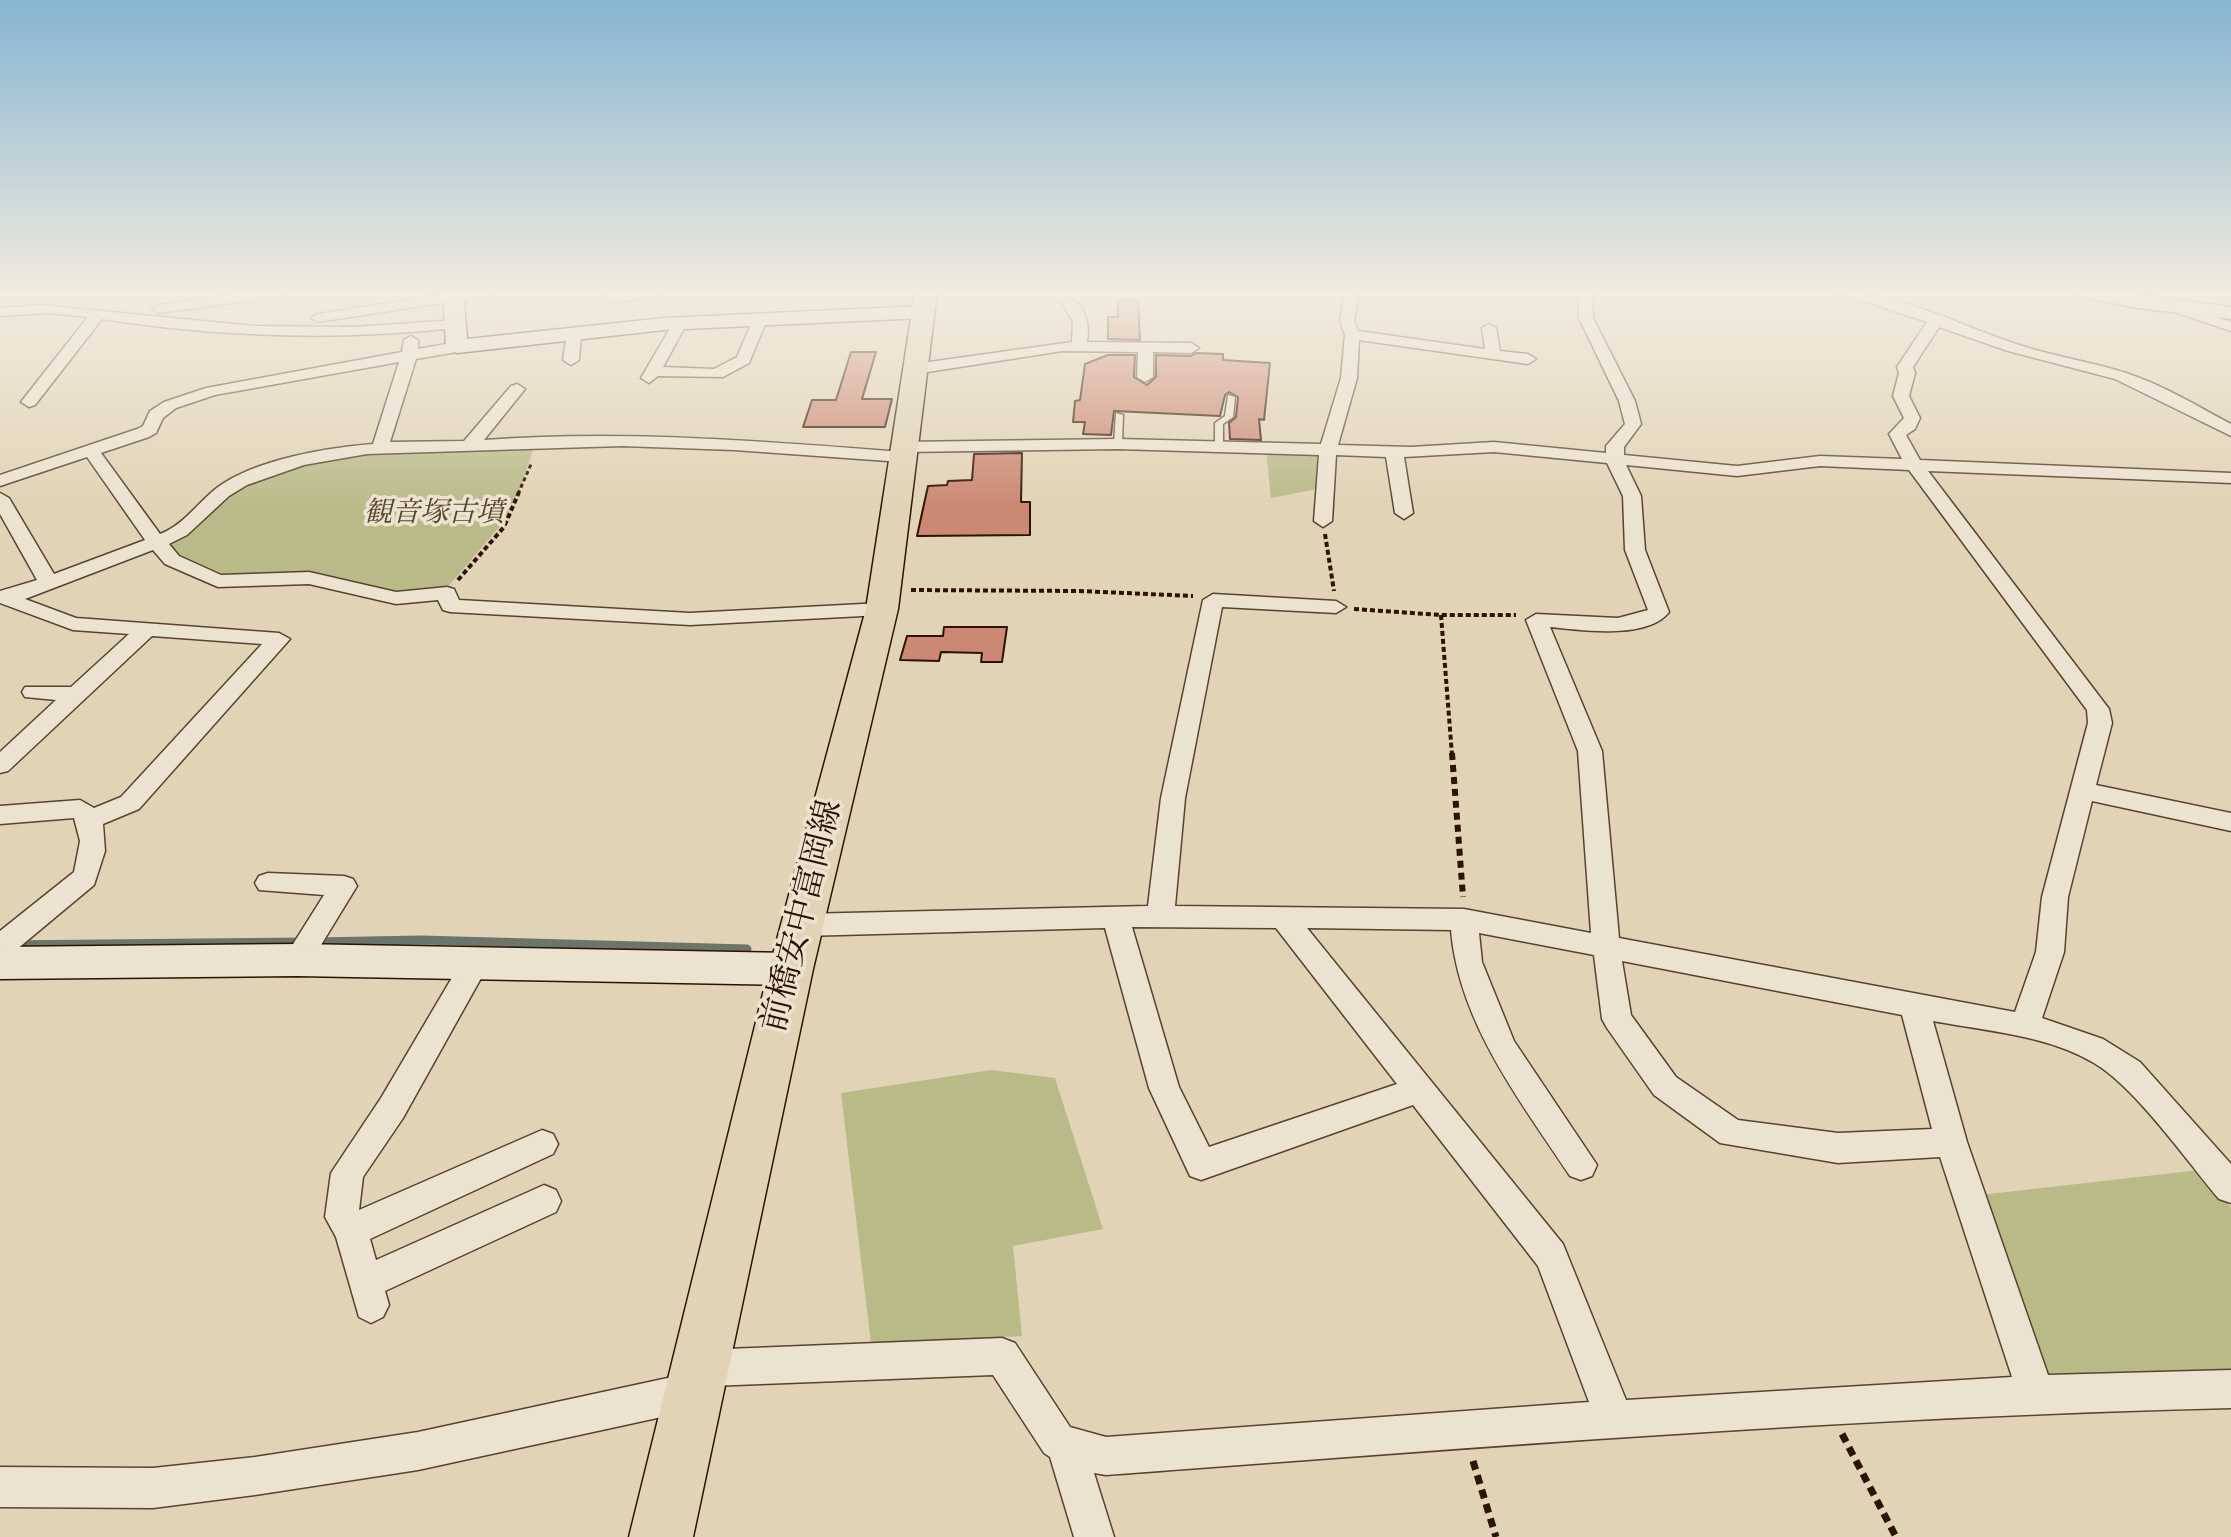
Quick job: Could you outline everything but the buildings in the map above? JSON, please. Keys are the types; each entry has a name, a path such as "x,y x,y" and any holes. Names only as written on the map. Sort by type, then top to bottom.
{"main road":[{"name":"前橋安中富岡線","path":"661,1537 791,969 884,600 916,364"}],"street":[{"path":"29,402 59,364"},
{"path":"0,481 143,433 152,427 162,410 212,391 354,364"},
{"path":"380,448 407,364"},
{"path":"657,364 651,374 717,374 737,364"},
{"path":"915,369 947,364"},
{"path":"1145,364 1145,377"},
{"path":"1323,521 1328,449 1349,378 1350,364"},
{"path":"1609,364 1627,401 1633,424 1615,446 1615,461 1632,496 1635,550 1659,612 1646,620 1619,624 1536,620 1590,751 1606,945 1617,1019 1665,1086 1731,1133 1838,1148 1951,1142"},
{"path":"1907,364 1901,396 1912,418 1909,425 1897,434 1914,464 2098,709 2100,723 2055,897 2050,952 2025,1026"},
{"path":"2074,364 2121,376 2153,389 2231,431"},
{"path":"471,444 517,389"},
{"path":"4,597 184,530 225,490 257,475 297,462 380,448 539,442 710,442 903,452 1118,444 1394,451 1494,447 1737,471 1820,461 2231,478"},
{"path":"90,449 156,542 184,567 218,581 309,578 396,598 447,593 450,606 690,619 884,600"},
{"path":"1394,451 1404,513"},
{"path":"0,498 48,582"},
{"path":"4,597 73,624 279,639 130,803 90,819"},
{"path":"1160,916 1173,798 1213,600 1336,607"},
{"path":"0,765 147,629"},
{"path":"33,692 77,694"},
{"path":"2083,791 2231,822"},
{"path":"0,815 80,809 90,819 91,861 85,878 0,947"},
{"path":"268,883 344,886 297,960"},
{"path":"802,925 1160,916 1464,920 1606,945 2025,1026 2085,1041 2109,1054 2129,1071 2231,1188"},
{"path":"1116,918 1164,1088 1201,1165 1419,1090"},
{"path":"1285,920 1551,1256 1615,1421"},
{"path":"1464,920 1468,962 1502,1047 1581,1165"},
{"path":"0,963 297,960 791,969"},
{"path":"476,962 392,1108 347,1173 342,1217 351,1231 368,1293 544,1201"},
{"path":"1914,1005 1951,1142 2036,1394"},
{"path":"351,1231 542,1144"},
{"path":"0,1487 153,1488 255,1476 418,1451 699,1379 1002,1356 1057,1440 1106,1456 1463,1429 2036,1394 2231,1389"},
{"path":"1066,1445 1094,1537"}],"lane":[{"path":"1219,446 1219,423 1229,417 1231,397"},
{"path":"1118,444 1119,415"}],"path":[{"path":"447,593 504,527 524,486 539,442"},
{"path":"1323,521 1336,607 1441,615 1524,615 1536,620"},
{"path":"884,600 1079,591 1198,596 1213,600"},
{"path":"1441,615 1464,920"},
{"path":"1828,1409 1896,1537"},
{"path":"1463,1429 1496,1537"}],"green space":[{"name":"観音塚古墳","path":"531,447 533,450 521,486 501,525 446,589 396,594 291,574 222,577 179,557 168,543 237,488 299,465 377,452"},
{"path":"1266,450 1324,452 1318,489 1271,498"},
{"path":"991,1070 1055,1078 1103,1229 1013,1246 1022,1336 871,1344 841,1093"},
{"path":"2200,1170 2231,1208 2231,1370 2050,1381 1980,1195"}],"waterway":[{"path":"316,942 421,940 747,949"},
{"path":"0,945 302,942"}]}
